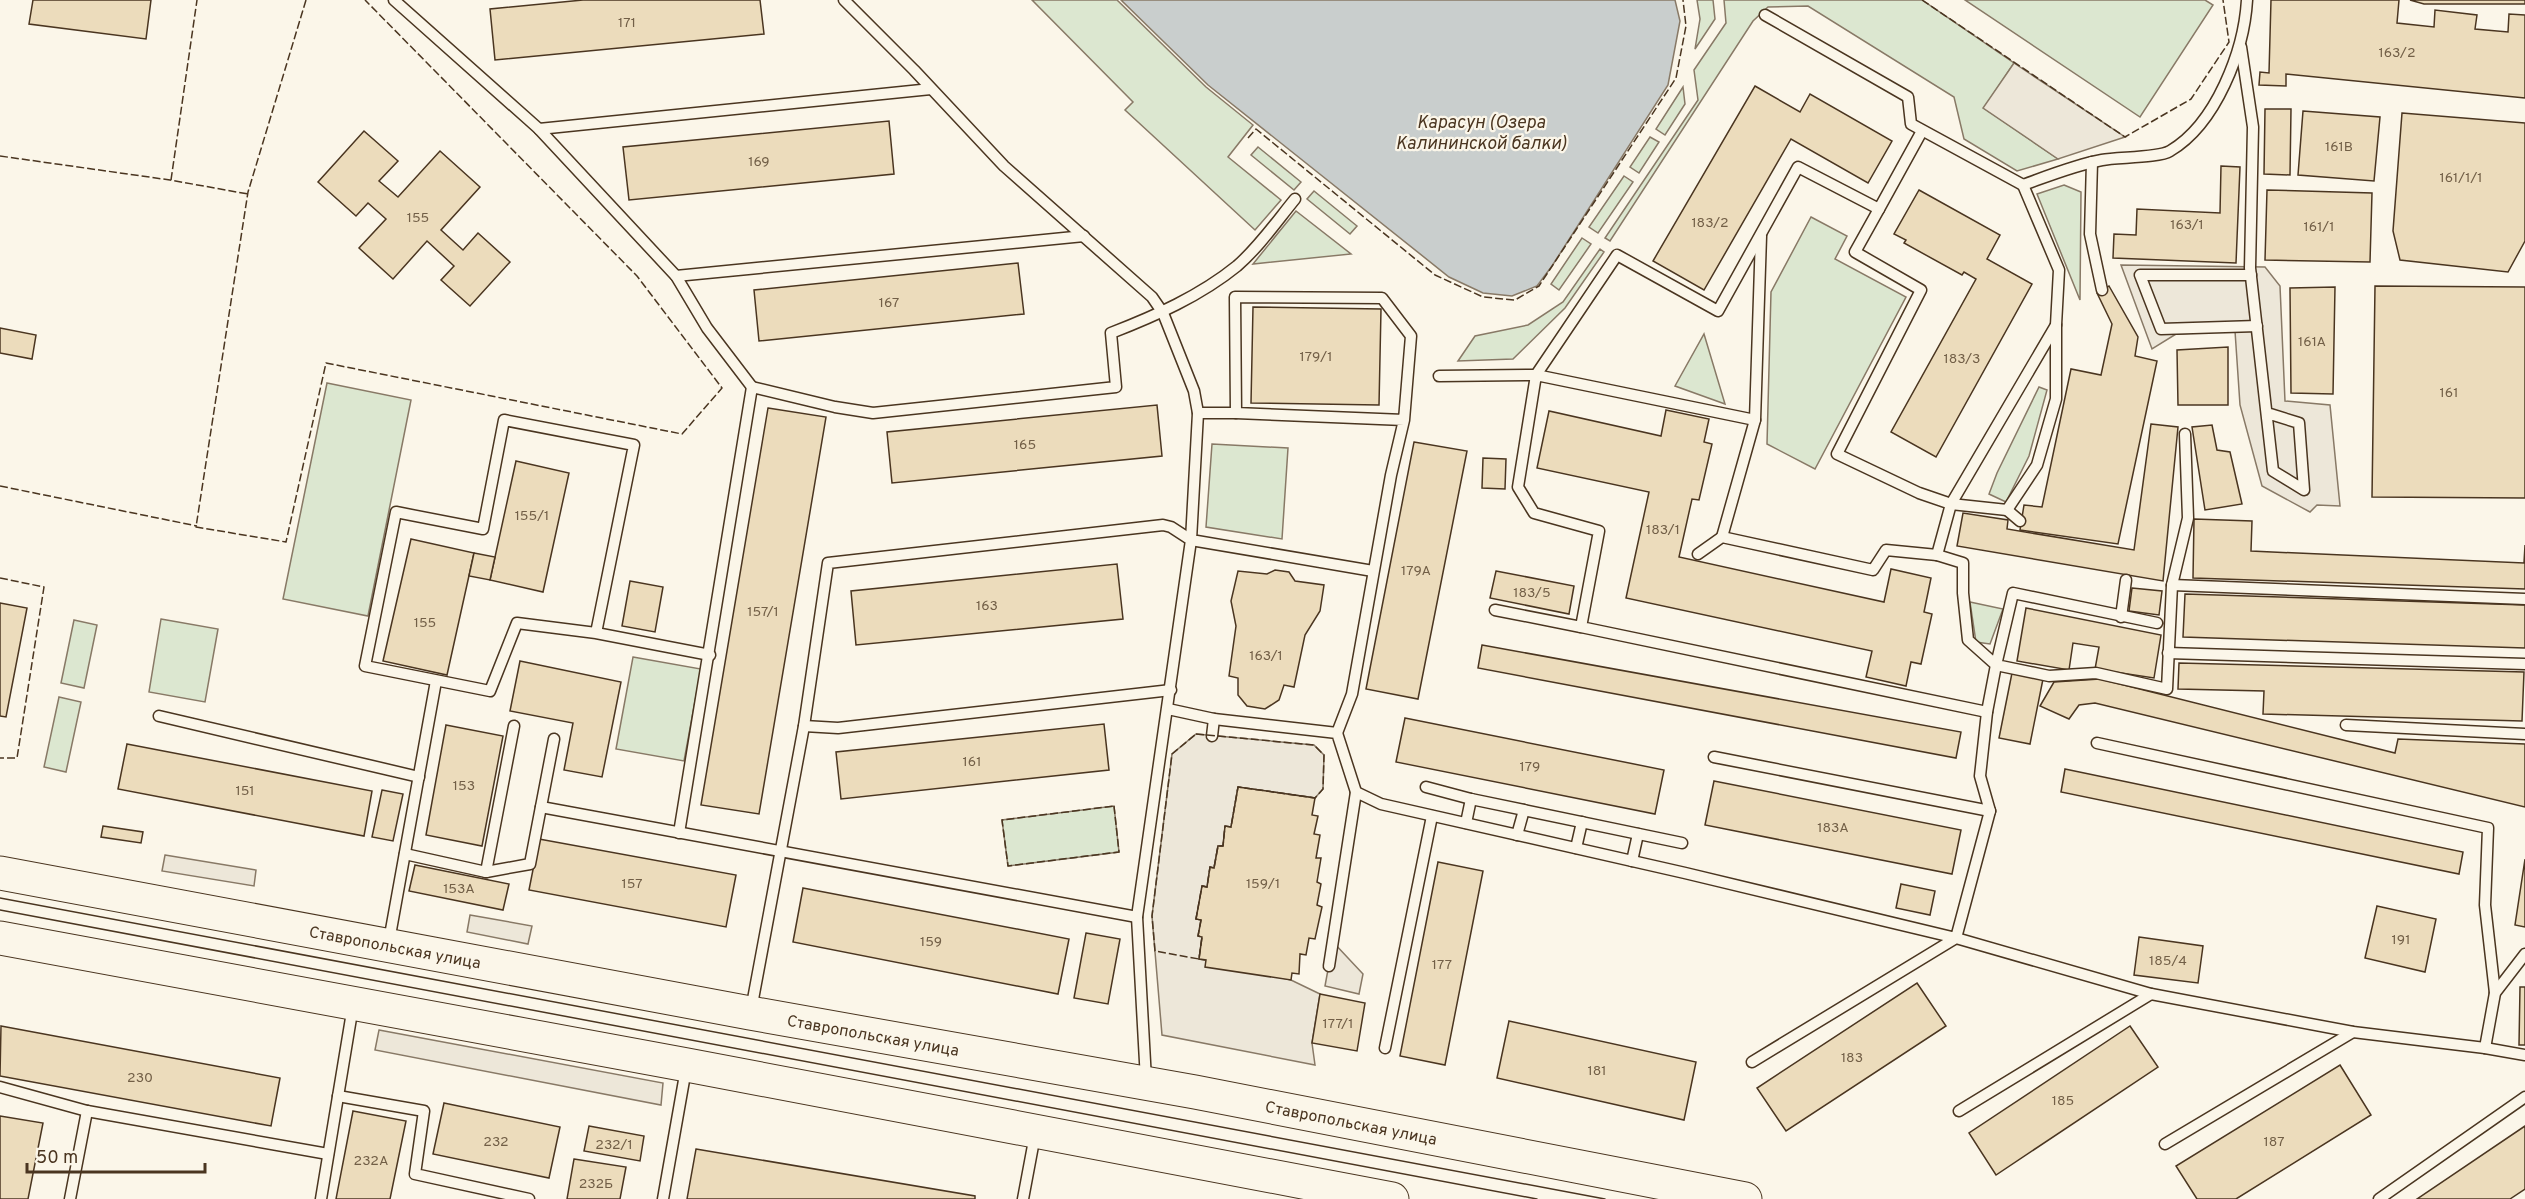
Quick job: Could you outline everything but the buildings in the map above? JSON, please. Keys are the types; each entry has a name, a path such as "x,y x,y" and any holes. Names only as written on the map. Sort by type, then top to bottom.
{"main road":[{"name":"Ставропольская улица","path":"0,873 750,1013 1146,1083 1745,1199"},
{"path":"0,938 1392,1199"}],"lane":[{"path":"394,0 539,129 676,276 707,328 752,387 835,407 873,413 1116,387 1111,333 1163,313 1239,264 1296,200"},
{"path":"843,0 932,89 1004,166 1152,297 1163,313 1194,391 1198,413 1191,540 1137,917 1146,1083"},
{"path":"2022,185 2092,162 2169,152 2205,120 2226,82 2240,44 2247,0"},
{"path":"1765,15 1908,97 1911,124 2022,185 2059,270 2056,399 2037,465 2007,510"},
{"path":"2240,44 2253,127 2251,275 2273,471 2304,490 2300,423 2267,413"},
{"path":"539,129 932,89"},
{"path":"1922,131 1855,252 1922,290 1838,454 1919,493 1951,504 2007,510 2020,521"},
{"path":"2092,162 2090,234 2102,290"},
{"path":"1581,627 1599,531 1534,513 1518,487 1536,375 1617,255 1718,311 1798,167 1879,209"},
{"path":"1698,554 1722,537 1755,420 1761,233"},
{"path":"676,276 1084,237"},
{"path":"2251,275 2140,276 2161,329 2257,326"},
{"path":"1236,413 1235,297 1382,298 1411,336 1404,420 1391,476 1352,694 1337,733 1356,792 1329,966"},
{"path":"1937,555 1951,504 2056,325"},
{"path":"1439,376 1536,375 1755,420"},
{"path":"679,833 710,656 752,387"},
{"path":"1198,413 1404,420"},
{"path":"596,633 634,446 504,420 483,529 396,512 365,666 490,691 517,623 596,633 710,656"},
{"path":"1722,537 1874,570 1886,550 1937,555 1963,563 1963,593 1968,640 1996,666 2049,675 2096,673 2167,689 2172,585 2188,518 2185,434"},
{"path":"750,1013 804,726 828,564 1148,525 1171,527 1191,540 1373,571"},
{"path":"2121,617 2126,580"},
{"path":"2172,585 2525,599"},
{"path":"1752,1062 1956,938 1990,811 1980,776 1987,712 2013,592 2157,623"},
{"path":"1496,610 1987,712"},
{"path":"2168,653 2525,664"},
{"path":"388,946 436,681"},
{"path":"804,726 838,728 1171,690"},
{"path":"1168,709 1214,719 1337,733"},
{"path":"159,716 419,777"},
{"path":"1212,735 1214,719"},
{"path":"2346,725 2525,734"},
{"path":"486,872 514,726"},
{"path":"405,854 486,872 530,864 554,739"},
{"path":"2097,743 2488,828 2485,904 2495,993 2485,1048"},
{"path":"1714,757 1990,811"},
{"path":"1426,787 1471,799 1682,843"},
{"path":"1356,792 1381,804 1956,938 2151,994 2353,1032 2525,1055"},
{"path":"1466,823 1471,799"},
{"path":"541,807 1137,917"},
{"path":"1517,835 1524,810"},
{"path":"1385,1048 1432,816"},
{"path":"1576,848 1582,822"},
{"path":"1632,861 1638,834"},
{"path":"2495,993 2525,954"},
{"path":"1959,1111 2151,994"},
{"path":"321,1199 353,1003"},
{"path":"2165,1144 2353,1032"},
{"path":"663,1199 687,1065"},
{"path":"0,1087 87,1111 328,1154"},
{"path":"338,1096 424,1111 416,1174 529,1199"},
{"path":"2379,1199 2525,1097"},
{"path":"70,1199 87,1111"},
{"path":"1023,1199 1035,1132"}],"green space":[{"path":"1032,0 1117,0 1206,87 1253,125 1228,157 1281,200 1255,230 1125,110 1133,102"},
{"path":"1697,0 1713,0 1715,19 1695,49 1700,19"},
{"path":"1724,0 1922,0 2014,63 1984,108 2058,159 2017,171 1964,139 1954,97 1808,6 1768,7 1753,21 1610,241 1605,238 1698,100 1694,70 1726,23"},
{"path":"1965,0 2205,0 2213,5 2140,117"},
{"path":"1683,87 1685,104 1665,135 1656,129"},
{"path":"1650,137 1659,142 1639,173 1630,167"},
{"path":"1258,147 1301,182 1294,190 1251,155"},
{"path":"1624,176 1633,182 1598,233 1589,227"},
{"path":"2064,185 2081,192 2080,300 2037,194"},
{"path":"1314,191 1357,226 1350,234 1307,199"},
{"path":"1296,211 1351,254 1253,264"},
{"path":"1811,217 1847,236 1835,259 1906,297 1815,469 1767,444 1771,292"},
{"path":"1582,238 1591,244 1559,290 1551,284"},
{"path":"1600,249 1604,252 1565,308 1513,359 1458,361 1475,336 1528,325 1563,302"},
{"path":"1704,334 1725,404 1675,386"},
{"path":"327,383 411,400 368,616 283,599"},
{"path":"2039,387 2047,390 2029,456 2006,502 1989,494"},
{"path":"1212,444 1288,448 1282,539 1206,527"},
{"path":"1970,602 2003,609 1990,644 1976,642"},
{"path":"161,619 218,629 205,702 149,692"},
{"path":"74,620 97,625 84,688 61,683"},
{"path":"633,657 701,669 684,761 616,749"},
{"path":"59,697 81,702 66,772 44,767"},
{"path":"1114,806 1119,852 1008,866 1002,820"}],"shaded area":[{"path":"2014,63 2125,137 2058,159 1983,108"},
{"path":"2121,265 2265,267 2280,286 2285,401 2330,405 2340,506 2317,505 2310,512 2262,486 2240,405 2235,331 2176,334 2152,349"},
{"path":"1196,734 1314,745 1324,755 1323,789 1315,798 1238,787 1231,827 1225,827 1223,846 1218,846 1214,868 1210,868 1207,887 1203,886 1196,919 1201,920 1202,937 1199,959 1291,980 1320,994 1312,1043 1315,1065 1162,1035 1152,916 1172,754"},
{"path":"165,855 256,870 254,886 162,871"},
{"path":"470,915 532,926 528,944 467,932"},
{"path":"1333,942 1363,974 1359,994 1325,986"},
{"path":"379,1030 663,1083 661,1105 375,1050"}],"water":[{"name":"Карасун (Озера Калининской балки)","path":"1121,0 1675,0 1680,21 1668,85 1552,266 1537,286 1512,296 1483,293 1449,277 1208,85"}],"tram line":[{"path":"0,898 1605,1199"},
{"path":"0,910 1537,1199"}],"fence":[{"path":"171,180 197,0"},
{"path":"306,0 248,192 196,527 286,542 326,363 682,434 722,388 637,276 365,0"},
{"path":"1248,138 1256,129 1435,275 1483,297 1515,300 1539,286 1676,78 1686,26 1683,0"},
{"path":"1922,0 2125,137 2191,99 2229,42 2223,0"},
{"path":"0,156 170,180 248,194"},
{"path":"0,486 197,526"},
{"path":"0,578 44,587 17,758 0,758"},
{"path":"1196,734 1314,745 1324,755 1323,789 1315,798 1238,787 1231,827 1225,826 1223,846 1218,846 1214,868 1210,867 1207,887 1202,886 1196,919 1201,920 1198,936 1202,937 1199,959 1155,951 1152,916 1172,754 1196,734"},
{"path":"1114,806 1119,852 1008,866 1002,820 1114,806"}]}
